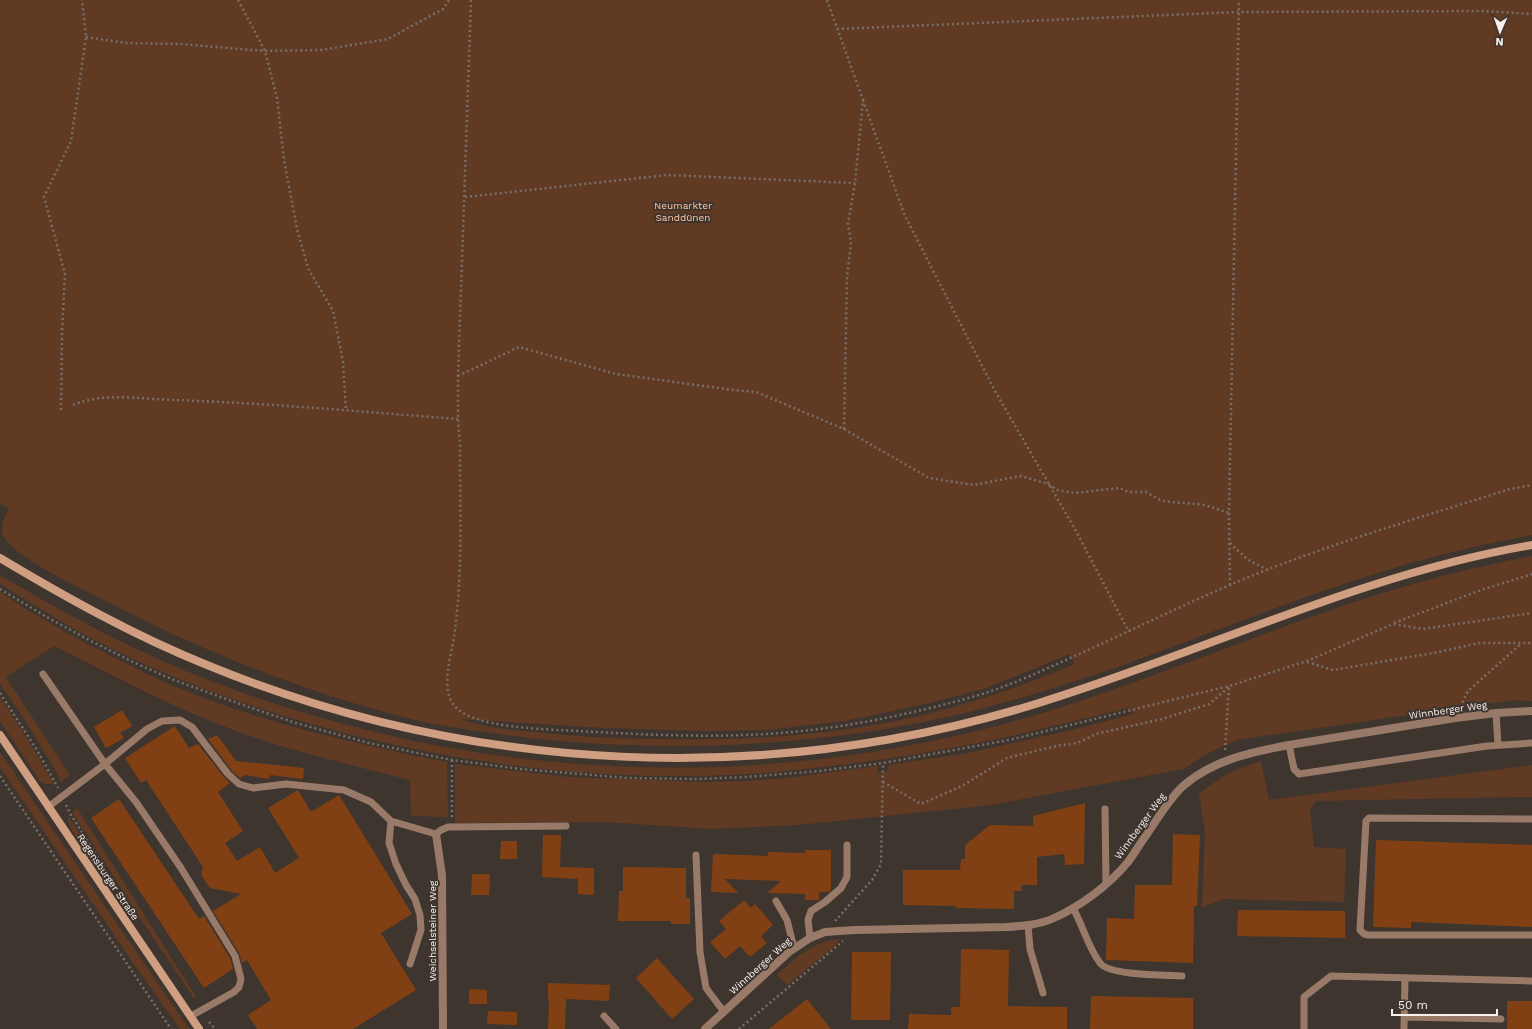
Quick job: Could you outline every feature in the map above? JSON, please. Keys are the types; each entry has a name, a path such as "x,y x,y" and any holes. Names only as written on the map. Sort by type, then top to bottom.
{"main road":[{"path":"0,558 127,629 168,648 243,679 320,705 397,726 478,742 622,757 704,758 799,753 855,746 914,736 981,720 1090,686 1295,610 1372,585 1443,565 1532,545"},
{"name":"Regensburger Straße","path":"0,735 199,1029"}],"street":[{"name":"Winnberger Weg","path":"705,1029 794,948 810,938 825,932 1006,927 1028,925 1053,919 1090,897 1106,884 1127,862 1172,798 1197,775 1224,761 1262,750 1455,718 1496,713 1532,711"},
{"name":"Weichselsteiner Weg","path":"436,834 442,875 442,1029"}],"lane":[{"path":"43,674 105,764 136,802 181,868 235,956 241,979 239,987 234,992 191,1016"},
{"path":"1496,713 1498,745"},
{"path":"48,807 105,764 147,729 162,721 180,720 192,727 228,774 239,784 253,788 286,784 344,790 371,802 391,821 436,834 444,828 452,827 566,826"},
{"path":"1289,745 1294,770 1299,774 1498,745 1532,743"},
{"path":"1105,809 1106,884"},
{"path":"1532,819 1369,818 1366,821 1360,930 1364,934 1368,935 1532,935"},
{"path":"391,821 389,843 396,864 406,885 415,899 420,915 421,930 410,964"},
{"path":"810,938 808,920 811,911 825,902 841,888 847,877 847,845"},
{"path":"696,855 700,952 706,988 724,1012"},
{"path":"776,901 787,920 794,948"},
{"path":"1073,908 1101,965 1112,970 1132,973 1182,976"},
{"path":"1028,925 1030,949 1043,993"},
{"path":"1304,1029 1304,997 1331,976 1532,981"},
{"path":"1404,1029 1406,978"},
{"path":"604,1016 616,1029"},
{"path":"1405,1017 1502,1019"}],"path":[{"path":"61,410 62,332 65,274 44,197 71,142 86,37 82,0"},
{"path":"238,0 265,51 277,98 284,160 297,229 308,268 333,311 343,362 346,411"},
{"path":"86,37 126,43 180,44 265,51 321,50 388,39 443,9 449,0"},
{"path":"470,0 465,197 458,376 458,419 460,445 458,603 448,672 449,698 456,709 468,716 494,724 539,729 698,736 774,734 831,728 917,711 976,696 1033,675 1129,632 1230,584 1344,541 1510,489 1532,485"},
{"path":"827,0 905,216 995,391 1076,531 1129,632"},
{"path":"1230,584 1239,0"},
{"path":"837,29 1238,12 1482,11 1532,14"},
{"path":"844,429 847,277 851,243 848,224 855,183 863,100"},
{"path":"465,197 667,175 855,183"},
{"path":"458,376 519,348 616,374 756,392 844,429 929,478 974,485 1021,476 1048,484 1057,490 1074,493 1120,488 1128,492 1146,492 1162,501 1205,505 1230,513"},
{"path":"73,404 108,398 213,401 458,419"},
{"path":"1230,543 1248,560 1269,570"},
{"path":"0,589 89,640 135,663 174,680 240,704 338,735 425,755 520,769 628,778 697,779 789,774 883,762 1009,740 1229,686 1307,661 1393,624 1481,590 1532,574"},
{"path":"1393,624 1423,629 1532,613"},
{"path":"1307,661 1333,670 1439,652 1479,643 1532,643"},
{"path":"1455,718 1468,691 1523,643"},
{"path":"1224,761 1229,686"},
{"path":"883,782 921,804 962,786 1007,758 1077,742 1096,734 1162,719 1209,704 1229,686"},
{"path":"0,693 37,750 63,796 71,815 107,871"},
{"path":"452,760 452,827"},
{"path":"825,932 872,880 881,864 883,762"},
{"path":"0,776 172,1029"},
{"path":"739,1029 855,930"},
{"path":"200,1011 215,1029"}],"green space":[{"name":"Neumarkter Sanddünen","path":"0,0 1532,0 1532,535 1455,551 1385,571 1326,590 1114,668 1024,697 973,711 921,723 868,732 816,738 763,743 656,746 550,740 433,724 375,709 295,684 177,636 46,570 16,550 6,540 2,532 2,526 9,509 0,503","holes":["1069,654 1075,664 992,695 935,712 878,725 819,733 732,739 604,738 489,727 461,719 605,728 705,731 767,730 845,721 921,705 983,689"]},
{"path":"1532,556 1532,701 1516,700 1237,740 1208,753 1183,769 991,805 798,825 713,829 605,822 455,823 455,764 569,777 702,782 788,778 878,766 878,773 887,772 888,765 968,753 1072,730 1133,714 1128,708 1012,736 949,749 875,761 775,772 695,776 613,774 530,767 447,755 365,738 285,716 207,690 133,659 99,642 0,584 0,576 113,637 156,658 201,677 246,694 344,724 443,746 542,761 643,767 744,766 844,756 944,739 1043,713 1127,685 1376,595 1454,573"},
{"path":"0,592 31,612 93,647 151,676 223,705 296,728 447,762 448,817 411,816 410,780 261,740 213,722 133,686 54,646 6,677 70,775 61,782 53,766 21,714 0,684"},
{"path":"0,697 54,784 45,784 40,781 0,721"},
{"path":"0,752 189,1029 180,1029 133,963 0,767"},
{"path":"1261,761 1269,800 1532,765 1532,797 1316,801 1310,809 1314,847 1346,849 1344,902 1224,899 1202,907 1205,832 1199,793 1230,772"},
{"path":"77,808 196,997 194,998 144,924 72,812"},
{"path":"68,817 116,890 114,891 87,854 74,833"},
{"path":"839,939 835,946 787,985 777,975 797,957 813,947 830,940"}],"building":[{"path":"122,710 132,726 120,733 124,738 106,748 94,727"},
{"path":"175,726 189,748 198,744 230,783 218,792 243,831 225,843 237,861 260,847 275,873 299,858 268,808 298,790 311,812 339,795 412,914 381,933 416,990 353,1029 257,1029 248,1015 271,1000 247,960 242,963 239,953 213,911 241,894 210,888 201,875 203,867 146,780 141,783 125,758"},
{"path":"217,735 236,761 304,768 303,779 270,775 269,779 245,775 240,778 232,771 208,739"},
{"path":"119,799 199,919 204,916 230,958 233,969 204,988 91,818"},
{"path":"1085,803 1084,864 1065,865 1064,854 1037,857 1037,885 1022,885 1022,891 1014,891 1014,909 903,905 903,870 960,870 961,859 965,859 965,845 990,825 1033,826 1033,816"},
{"path":"1173,834 1200,835 1197,906 1194,906 1193,963 1106,960 1107,918 1134,919 1135,885 1172,885"},
{"path":"543,835 561,835 560,867 594,868 594,895 578,894 578,879 542,877"},
{"path":"1376,840 1532,845 1532,927 1411,922 1411,928 1373,927"},
{"path":"501,841 517,841 517,859 500,859"},
{"path":"805,850 831,850 831,890 829,892 819,892 819,900 805,900 805,894 767,893 781,881 725,879 738,893 711,892 713,854 768,856 768,852 805,853"},
{"path":"623,867 686,868 686,898 690,898 690,924 671,924 671,921 618,921 619,891 623,891"},
{"path":"472,874 490,874 489,895 471,895"},
{"path":"744,900 751,908 755,904 773,925 761,936 767,943 750,957 740,946 725,959 710,942 726,929 719,921"},
{"path":"1238,910 1345,911 1345,938 1237,936"},
{"path":"961,949 1009,950 1008,1006 1067,1007 1067,1029 908,1029 909,1014 951,1015 951,1007 960,1007"},
{"path":"852,952 891,952 890,1020 851,1020"},
{"path":"657,958 694,999 672,1019 636,978"},
{"path":"548,983 610,985 609,1001 566,999 565,1029 548,1029"},
{"path":"469,989 487,990 487,1004 469,1004"},
{"path":"1091,996 1193,998 1193,1029 1090,1029"},
{"path":"807,999 831,1029 769,1029"},
{"path":"1507,1001 1532,1001 1532,1029 1507,1029"},
{"path":"488,1011 517,1012 517,1025 487,1024"}]}
